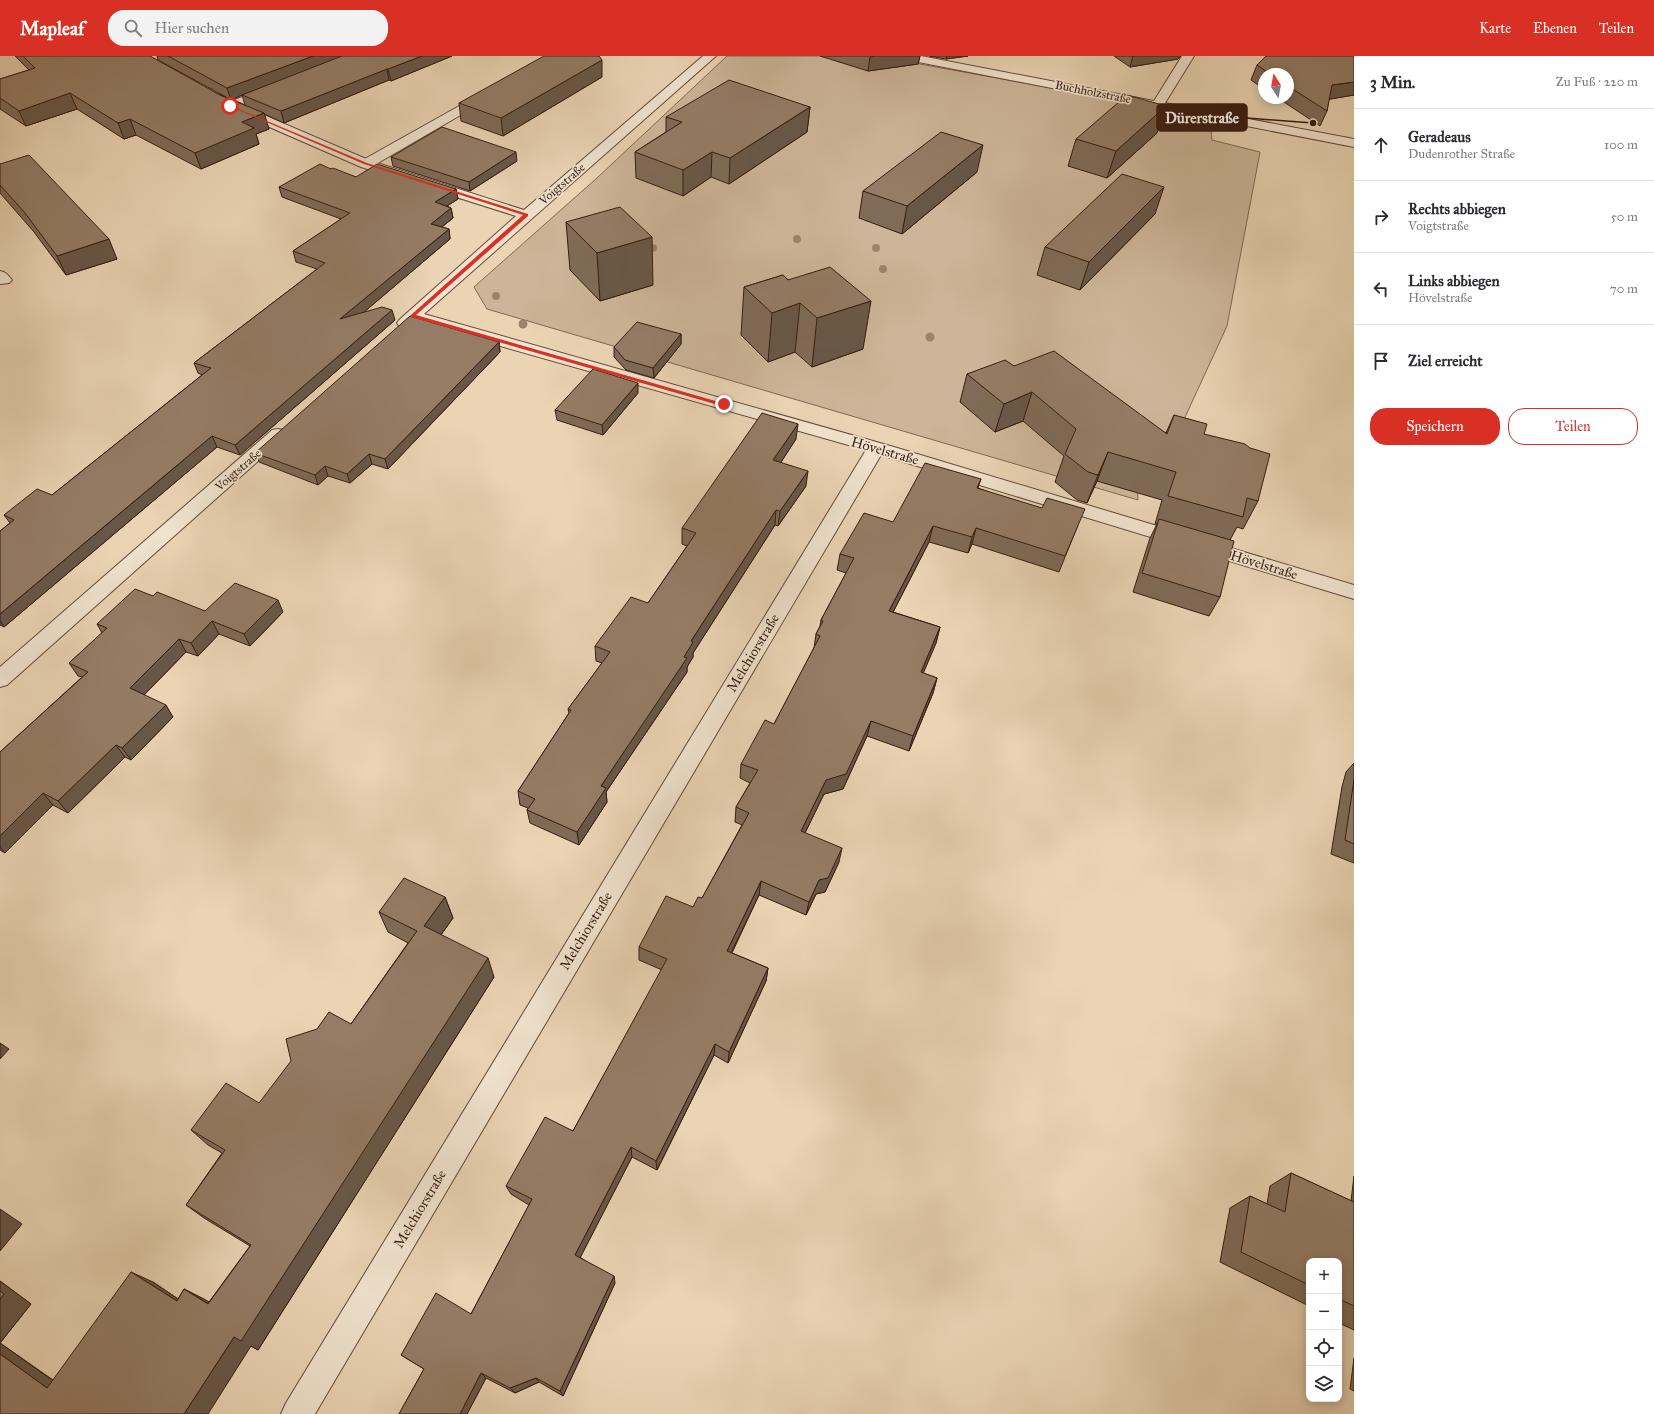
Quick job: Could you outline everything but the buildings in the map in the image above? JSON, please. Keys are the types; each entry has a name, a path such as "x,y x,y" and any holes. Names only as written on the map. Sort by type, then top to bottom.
{"street":[{"name":"Voigtstraße","path":"395,332 526,215 710,56"},
{"name":"Buchholzstraße","path":"903,56 1354,143"},
{"path":"1157,105 1188,56"},
{"path":"230,106 281,86"},
{"path":"366,164 494,91"},
{"path":"217,99 230,106 366,164 526,215"},
{"name":"Hövelstraße","path":"413,316 876,448 1354,592"},
{"name":"Voigtstraße","path":"0,679 287,426"},
{"name":"Melchiorstraße","path":"296,1414 876,448"}],"shaded area":[{"path":"727,56 876,56 1210,117 1212,140 1260,152 1227,326 1181,426 1136,457 1138,500 487,309 474,287 598,177"}],"place":[{"name":"Dürerstraße","path":"1313,123"}],"route":[{"path":"230,106 366,164 526,215 413,316 724,404"}]}
